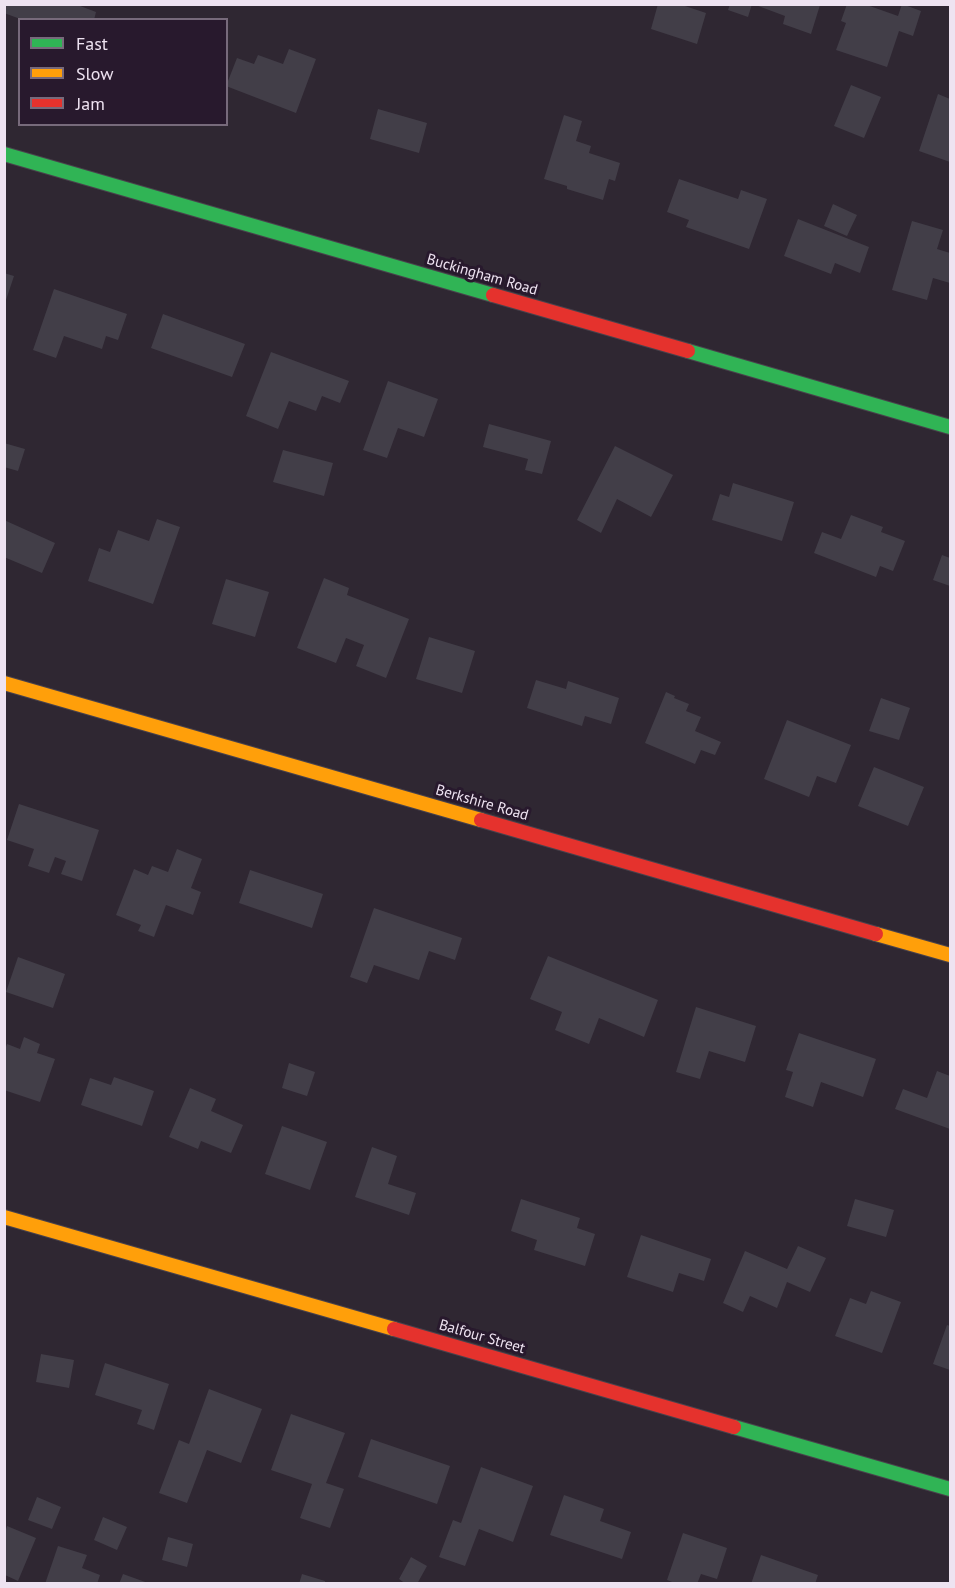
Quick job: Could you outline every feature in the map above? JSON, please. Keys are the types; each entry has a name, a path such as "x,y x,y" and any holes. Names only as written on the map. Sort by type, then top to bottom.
{"street":[{"name":"Buckingham Road","path":"4,154 951,427"},
{"name":"Berkshire Road","path":"4,682 951,955"},
{"name":"Balfour Street","path":"4,1217 951,1489"}],"building":[{"path":"4,4 75,4 96,12 94,18 18,18 4,13"},
{"path":"658,4 679,4 706,13 697,44 651,29"},
{"path":"730,4 752,4 748,17 728,10"},
{"path":"753,4 820,5 811,34 783,24 785,16"},
{"path":"847,4 864,4 898,16 902,4 921,11 913,36 899,31 887,67 836,50 846,23 841,21"},
{"path":"289,49 316,59 296,113 228,87 237,58 254,64 258,55 283,64"},
{"path":"851,85 881,97 864,138 834,126"},
{"path":"938,94 950,99 950,162 919,151"},
{"path":"378,109 427,123 419,153 370,139"},
{"path":"564,115 582,121 576,141 591,146 589,153 620,163 615,181 609,179 603,200 544,179"},
{"path":"679,179 738,199 741,190 767,199 749,249 686,227 689,220 667,212"},
{"path":"833,204 857,215 847,236 824,226"},
{"path":"798,219 869,247 860,273 835,263 831,274 784,256"},
{"path":"912,221 943,230 937,249 950,253 950,283 933,278 927,300 892,290"},
{"path":"4,273 14,276 5,303 4,303"},
{"path":"54,289 127,314 118,340 106,336 102,349 64,336 56,358 33,350"},
{"path":"163,314 245,344 232,377 151,348"},
{"path":"271,352 349,381 340,403 322,396 316,411 289,401 278,429 246,416"},
{"path":"388,381 438,399 424,437 398,428 387,458 363,450"},
{"path":"489,424 551,441 542,474 525,470 528,459 483,447"},
{"path":"4,443 25,449 18,471 4,467"},
{"path":"615,446 673,475 651,517 617,499 601,533 577,520"},
{"path":"283,450 333,463 324,496 273,482"},
{"path":"733,483 794,502 782,541 712,520 720,494 729,497"},
{"path":"851,515 883,527 881,532 905,541 893,571 880,566 876,577 814,553 822,532 841,539"},
{"path":"157,519 180,527 153,604 88,581 99,548 110,552 118,530 149,541"},
{"path":"4,520 55,543 42,573 4,557"},
{"path":"942,555 950,558 950,586 933,580"},
{"path":"324,578 349,588 347,595 409,619 386,678 356,666 364,645 346,638 336,663 297,648"},
{"path":"226,579 269,592 255,637 212,624"},
{"path":"429,637 475,651 462,693 416,679"},
{"path":"536,680 566,689 568,681 619,698 611,724 585,716 582,726 527,708"},
{"path":"666,692 689,704 686,711 701,717 695,731 721,742 715,755 701,750 695,764 645,743"},
{"path":"881,698 910,708 899,740 869,731"},
{"path":"787,720 851,745 836,783 817,776 809,797 764,779"},
{"path":"874,767 924,787 908,826 858,806"},
{"path":"19,804 99,830 82,881 61,874 66,861 55,857 49,873 28,866 34,849 7,840"},
{"path":"177,849 202,859 191,888 201,892 193,915 166,905 154,937 138,931 141,925 116,915 134,869 148,875 152,866 168,872"},
{"path":"250,870 323,894 312,928 239,903"},
{"path":"374,908 462,938 455,960 429,951 419,980 374,965 367,983 350,977"},
{"path":"548,956 658,1000 644,1037 599,1018 589,1044 555,1030 562,1012 530,999"},
{"path":"18,957 65,974 53,1008 6,992"},
{"path":"696,1007 756,1026 745,1062 709,1051 700,1079 676,1072"},
{"path":"799,1033 876,1059 863,1097 821,1082 813,1107 785,1097 793,1072 786,1070"},
{"path":"24,1037 40,1044 37,1053 55,1059 40,1102 4,1090 4,1052 7,1044 20,1049"},
{"path":"289,1063 315,1072 307,1096 282,1088"},
{"path":"937,1071 950,1076 950,1129 895,1109 903,1089 927,1098"},
{"path":"114,1077 154,1091 142,1126 81,1105 90,1078 111,1085"},
{"path":"190,1088 216,1099 211,1111 243,1125 231,1153 201,1141 198,1149 169,1137"},
{"path":"282,1126 327,1142 310,1190 265,1174"},
{"path":"372,1147 397,1156 388,1184 416,1193 409,1215 355,1197"},
{"path":"521,1199 580,1218 577,1228 595,1234 585,1266 534,1250 537,1240 511,1231"},
{"path":"855,1199 894,1210 886,1237 847,1226"},
{"path":"641,1235 711,1259 704,1281 679,1273 673,1292 627,1277"},
{"path":"798,1246 826,1258 810,1292 787,1282 777,1308 750,1296 743,1312 723,1303 745,1251 787,1269"},
{"path":"871,1291 901,1302 882,1353 835,1336 850,1298 866,1304"},
{"path":"947,1325 950,1326 950,1370 933,1364"},
{"path":"41,1354 74,1360 69,1388 36,1382"},
{"path":"105,1363 169,1384 154,1430 137,1424 142,1410 95,1395"},
{"path":"209,1389 262,1409 241,1463 207,1450 187,1503 159,1493 179,1440 189,1444"},
{"path":"291,1414 345,1433 326,1483 344,1489 330,1528 300,1518 312,1484 271,1470"},
{"path":"371,1439 450,1466 437,1504 358,1477"},
{"path":"481,1467 533,1486 513,1542 479,1529 465,1566 439,1557 453,1520 461,1523"},
{"path":"564,1495 604,1509 600,1521 631,1532 622,1559 550,1535"},
{"path":"37,1497 61,1507 52,1529 28,1520"},
{"path":"103,1517 127,1527 117,1550 94,1540"},
{"path":"7,1526 36,1538 18,1581 5,1575"},
{"path":"683,1533 727,1548 717,1579 701,1574 697,1584 677,1584 667,1580"},
{"path":"168,1537 193,1544 187,1567 162,1560"},
{"path":"58,1546 87,1555 82,1568 100,1575 97,1584 45,1584"},
{"path":"761,1555 818,1575 815,1584 751,1584"},
{"path":"411,1557 427,1566 417,1584 406,1584 399,1579"},
{"path":"123,1574 148,1583 148,1584 119,1584"},
{"path":"302,1574 325,1581 325,1584 299,1584"}],"traffic: fast":[{"path":"4,154 493,295"},
{"path":"688,351 950,427"},
{"path":"734,1427 950,1489"}],"traffic: slow":[{"path":"4,683 481,820"},
{"path":"876,934 950,955"},
{"path":"4,1217 394,1329"}],"traffic: jam":[{"path":"493,295 688,351"},
{"path":"481,820 876,934"},
{"path":"394,1329 734,1427"}]}
